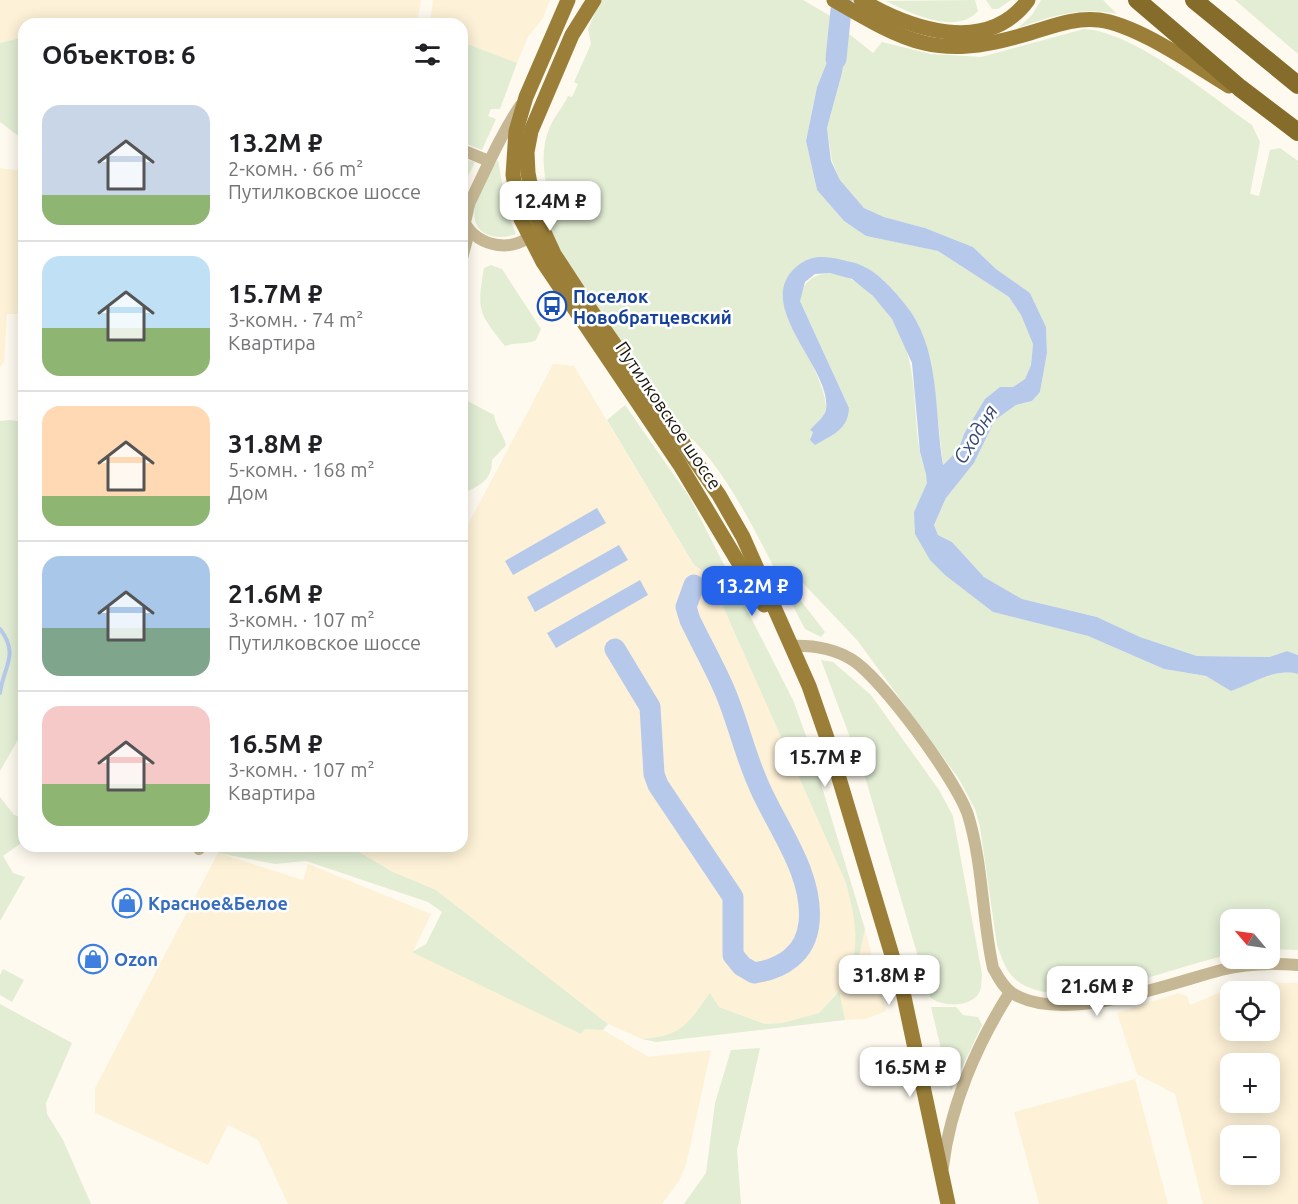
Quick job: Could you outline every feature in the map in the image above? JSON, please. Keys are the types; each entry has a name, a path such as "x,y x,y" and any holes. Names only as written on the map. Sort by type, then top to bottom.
{"highway":[{"path":"1137,0 1298,132"},
{"path":"1194,0 1298,85"}],"main road":[{"name":"Путилковское шоссе","path":"567,0 526,97 516,131 513,176 515,198 529,238 692,484 790,645"},
{"path":"572,35 586,0"},
{"name":"Путилковское шоссе","path":"594,0 572,35 531,131 528,173 536,215 554,254 584,300 719,495 742,537 790,645"},
{"path":"834,0 933,31 963,33 1007,21 1028,0"},
{"path":"865,8 904,39 935,46 969,48 1000,42 1061,23 1083,19 1102,20 1151,40 1272,113"},
{"path":"790,645 809,686 827,738 902,986 943,1171 948,1204"}],"street":[{"path":"468,207 489,161 526,97"},
{"path":"468,152 489,161"},
{"path":"468,230 478,240 499,245 529,238 537,225 536,215"},
{"path":"790,645 826,649 852,660 873,678 947,773 968,816 993,968 1001,983 1010,992 1036,1002 1086,1004 1135,995 1222,970 1265,964 1298,965"},
{"path":"943,1171 950,1122 957,1102 994,1017 1010,992"}],"shaded area":[{"path":"0,0 421,0 418,18 18,18 18,38 0,43"},
{"path":"433,0 550,0 543,18 528,37 517,63 468,44 468,18 431,18"},
{"path":"0,168 18,170 18,314 7,314 4,362 0,367"},
{"path":"553,364 574,366 694,565 709,575 846,883 857,928 855,957 847,981 855,974 865,929 886,1011 866,1019 845,1020 838,991 819,1013 782,1023 765,1024 719,1007 710,994 683,1028 664,1037 642,1039 608,1024 436,890 393,872 359,852 468,852 468,525"},
{"path":"218,853 303,880 308,864 431,914 413,952 585,1029 603,1030 649,1057 711,1050 686,1165 679,1181 662,1204 288,1204 258,1140 228,1125 208,1165 95,1113 95,1088"},
{"path":"1280,983 1298,983 1298,1204 1203,1204 1175,1094 1137,1074 1117,1013 1178,993 1187,996 1190,1005 1220,992 1220,1041 1280,1041"},
{"path":"1135,1079 1168,1204 1039,1204 1014,1112"}],"green space":[{"path":"601,0 803,0 834,18 829,57 817,87 806,141 817,190 844,221 866,236 938,251 1009,297 1021,315 1033,344 1031,365 1025,379 1013,387 1000,387 964,434 958,450 943,465 936,401 883,279 803,261 785,310 816,372 825,397 826,410 810,430 813,432 810,438 849,408 800,301 802,291 812,278 827,273 836,274 854,281 870,293 880,303 901,335 911,367 920,452 927,479 925,490 914,512 993,612 1088,636 1164,669 1206,676 1231,690 1272,675 1298,674 1298,950 1280,949 1280,909 1220,909 1220,957 1150,977 1087,991 1058,993 1033,989 1010,974 997,945 980,827 975,809 959,779 857,640 802,582 792,589 825,632 821,637 805,629 753,527 723,477 689,436 608,327 572,271 542,211 551,206 544,168 546,138 553,121 568,96 572,97 578,84 574,82 591,44 588,29"},
{"path":"975,0 978,11 958,22 933,20 886,1"},
{"path":"986,0 1011,0 998,9 992,9"},
{"path":"1041,0 1103,0 1117,14 1079,12 1018,28 1032,15"},
{"path":"1235,0 1298,0 1298,54"},
{"path":"1084,29 1126,41 1148,53 1252,125 1260,142 1250,194 1259,196 1270,150 1280,148 1298,161 1298,655 1287,651 1269,657 1197,656 1140,637 1097,617 1022,599 984,577 952,542 938,535 934,525 946,498 974,463 995,420 1016,405 1032,401 1040,392 1047,353 1046,327 1030,293 996,269 973,247 864,208 840,180 832,161 827,128 842,73 848,33 873,53 882,42 931,54 981,57"},
{"path":"18,38 18,136 0,122 0,43"},
{"path":"468,44 517,63 500,109 491,109 488,116 496,119 482,150 468,144"},
{"path":"468,160 475,162 468,176"},
{"path":"498,160 507,212 516,234 500,237 485,234 480,230 474,216 476,201 481,189"},
{"path":"491,265 502,269 541,329 536,340 505,346 489,326 480,303 484,268"},
{"path":"468,401 494,415 506,445 492,460 486,480 468,491"},
{"path":"625,405 690,498 793,700 809,744 865,929 855,975 846,983 854,956 855,933 846,883 709,575 694,565 607,420"},
{"path":"0,421 18,421 18,740 0,771"},
{"path":"821,660 833,662 871,695 939,790 953,816 982,974 980,991 975,998 969,1001 948,1004 930,997 865,777"},
{"path":"0,797 14,815 18,816 18,845 3,856 13,873 25,877 0,921"},
{"path":"359,852 393,872 436,890 608,1024 603,1030 585,1029 581,1034 412,952 426,944 442,912 428,902 306,861 275,864 218,853"},
{"path":"3,969 24,980 12,1002 0,995 0,975"},
{"path":"839,991 845,1020 656,1042 642,1039 667,1035 683,1026 710,993 719,1007 765,1024 782,1023 819,1013"},
{"path":"0,1004 72,1043 46,1103 47,1114 63,1140 91,1204 0,1204"},
{"path":"931,1007 956,1007 963,1015 978,1017 982,1025 951,1091"},
{"path":"760,1048 737,1150 741,1204 684,1204 706,1173 715,1103 731,1050"}],"water":[{"path":"833,29 848,33 842,73 827,128 831,161 840,180 864,208 973,247 996,269 1030,293 1046,327 1047,353 1040,392 1032,401 1016,405 995,420 974,463 946,498 934,525 938,535 952,542 984,577 1022,599 1097,617 1140,637 1197,656 1269,657 1287,651 1298,655 1298,674 1272,675 1231,691 1206,676 1164,669 1088,636 993,612 945,575 930,560 915,534 914,512 927,483 920,452 912,363 892,319 873,296 852,279 830,273 815,274 805,282 800,301 849,408 846,422 838,431 815,445 810,440 813,432 810,430 822,418 826,409 825,393 788,318 783,300 785,283 802,262 829,257 867,268 893,290 916,320 930,359 934,380 943,465 958,450 964,434 985,399 1000,387 1013,387 1025,379 1031,365 1033,344 1021,315 1009,297 938,251 866,236 844,221 817,190 806,141 817,87 829,57"},
{"path":"597,508 606,523 513,575 505,561"},
{"path":"619,545 628,560 535,612 527,597"},
{"path":"640,580 648,595 556,648 547,633"}],"waterway":[{"name":"Сходня","path":"836,59 842,0"},
{"path":"615,649 650,707 654,774 658,785 733,897 733,955 742,966 754,973 783,964 798,951 807,934 809,905 806,887 793,853 755,776 724,689 690,620 686,607 694,585"},
{"path":"0,629 6,638 10,654 0,693"}],"place":[{"name":"Поселок Новобратцевский","path":"552,306"},
{"name":"Красное&Белое","path":"127,903"},
{"name":"Ozon","path":"93,959"}]}
